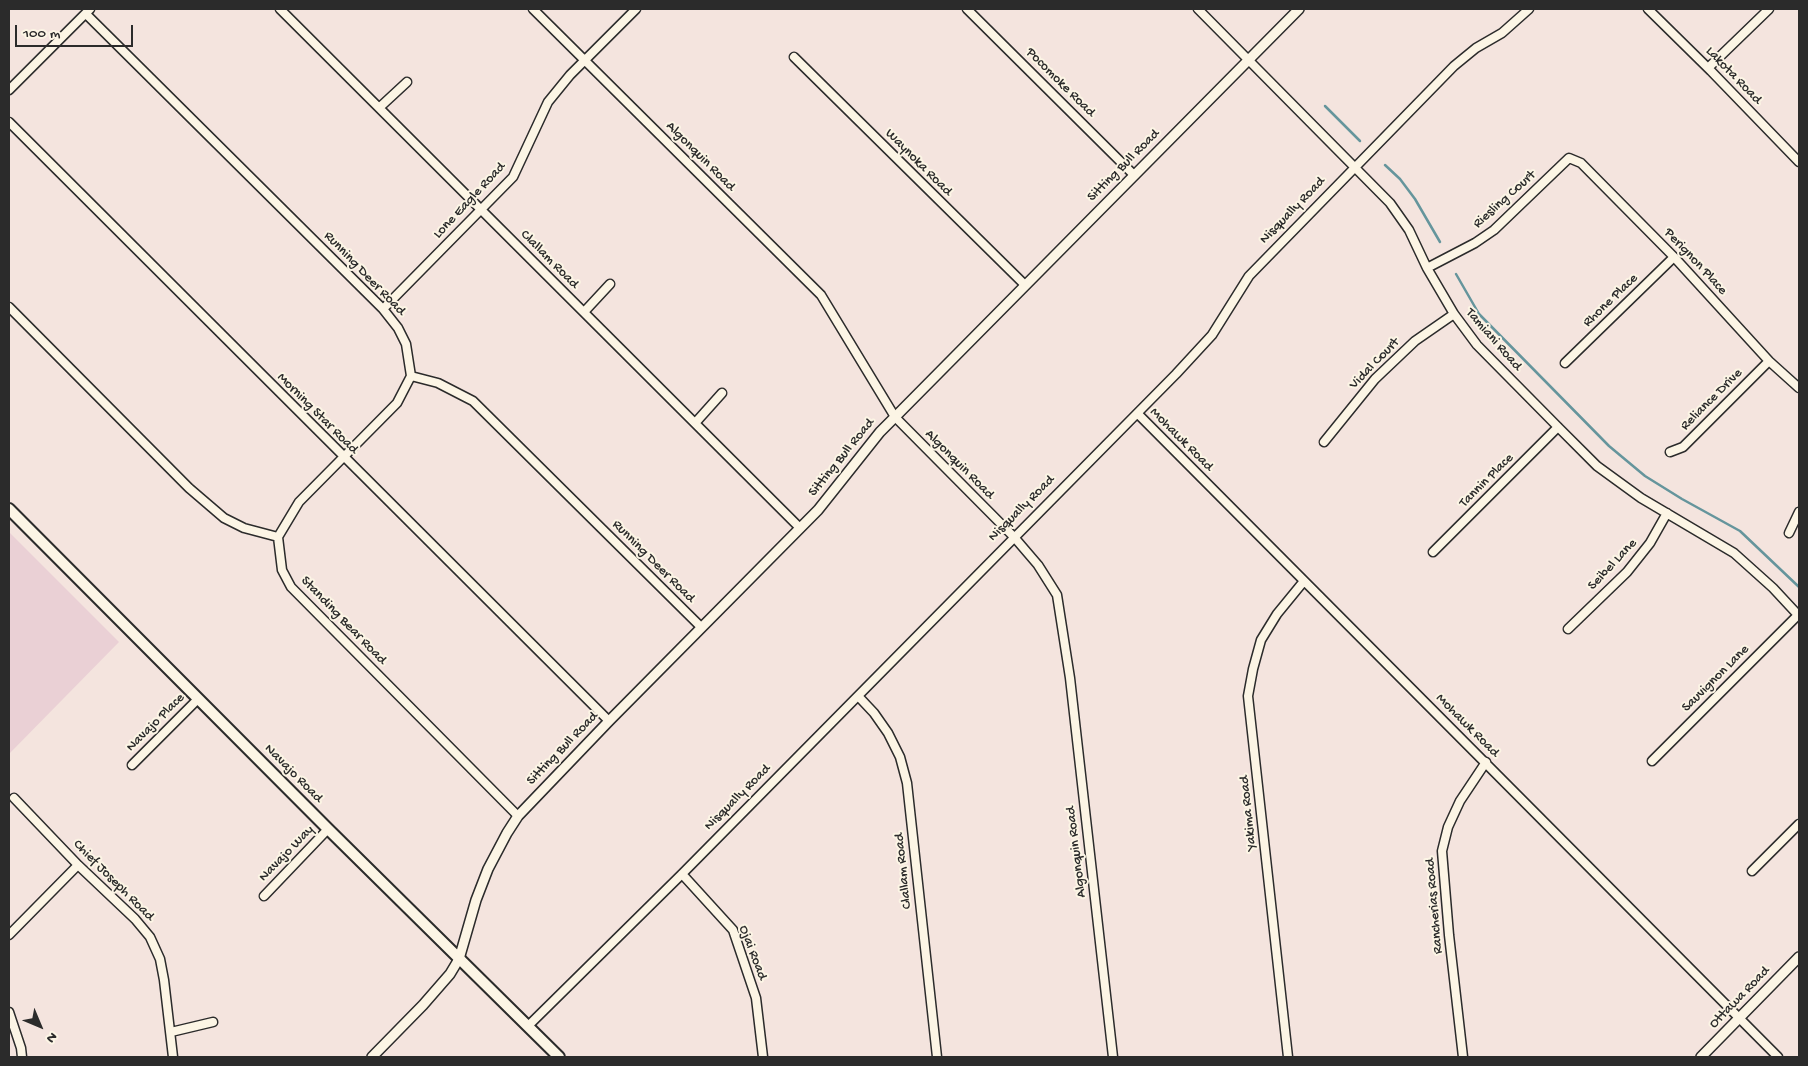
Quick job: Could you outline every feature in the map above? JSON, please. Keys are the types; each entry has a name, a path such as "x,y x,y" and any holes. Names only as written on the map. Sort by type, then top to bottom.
{"main road":[{"name":"Navajo Road","path":"9,509 328,830 559,1057"}],"street":[{"name":"Clallam Road","path":"280,9 380,107 481,211 696,422 800,528"},
{"name":"Algonquin Road","path":"533,9 821,295 895,417 1014,537 1038,565 1057,595 1070,678 1113,1057"},
{"name":"Lone Eagle Road","path":"383,309 513,177 548,102 570,75 636,9"},
{"name":"Pocomoke Road","path":"967,9 1134,175"},
{"name":"Tamiani Road","path":"1198,9 1356,166 1390,203 1408,230 1427,268 1454,314 1477,345 1558,427 1598,466 1641,498 1734,553 1773,588 1799,615"},
{"name":"Sitting Bull Road","path":"459,959 485,876 495,854 518,816 800,528 830,496 880,432 1299,9"},
{"name":"Nisqually Road","path":"528,1026 682,874 1138,414 1212,335 1249,276 1454,66 1476,48 1502,33 1529,9"},
{"name":"Lakota Road","path":"1648,9 1799,162"},
{"path":"1708,68 1769,9"},
{"path":"9,90 88,11"},
{"name":"Running Deer Road","path":"88,11 383,309 398,328 406,344 412,376 438,383 473,401 701,627"},
{"name":"Waynoka Road","path":"794,57 1025,286"},
{"path":"380,107 407,82"},
{"name":"Morning Star Road","path":"9,122 609,721"},
{"name":"Perignon Place","path":"1568,158 1581,163 1674,257 1769,361 1799,388"},
{"name":"Riesling Court","path":"1427,268 1475,244 1494,230 1568,158"},
{"name":"Rhone Place","path":"1566,363 1674,257"},
{"path":"584,312 610,284"},
{"path":"9,307 189,488 224,518 244,528 278,537 299,502 397,403 412,376"},
{"name":"Vidal Court","path":"1324,442 1375,378 1415,341 1454,314"},
{"name":"Reliance Drive","path":"1670,452 1683,446 1769,361"},
{"path":"696,422 722,393"},
{"name":"Mohawk Road","path":"1138,414 1778,1057"},
{"name":"Tannin Place","path":"1432,552 1558,427"},
{"path":"1789,533 1799,512"},
{"name":"Seibel Lane","path":"1568,628 1627,572 1650,543 1667,513"},
{"name":"Standing Bear Road","path":"278,537 282,570 291,587 518,816"},
{"name":"Yakima Road","path":"1288,1057 1248,696 1261,640 1277,614 1304,581"},
{"name":"Sauvignon Lane","path":"1652,761 1799,615"},
{"name":"Clallam Road","path":"858,696 874,713 888,733 900,757 907,783 937,1057"},
{"name":"Navajo Place","path":"132,765 198,699"},
{"name":"Rancherias Road","path":"1463,1057 1449,935 1442,851 1448,827 1460,801 1486,762"},
{"name":"Chief Joseph Road","path":"14,798 135,919 150,937 160,959 173,1057"},
{"path":"1752,871 1799,824"},
{"name":"Navajo Way","path":"264,896 328,830"},
{"path":"9,935 78,864"},
{"name":"Ojai Road","path":"682,874 733,930 756,998 763,1057"},
{"name":"Ottawa Road","path":"1701,1057 1799,957"},
{"path":"372,1057 423,1005 450,974 459,959"},
{"path":"9,1012 21,1048 22,1057"},
{"path":"171,1032 213,1022"}],"shaded area":[{"path":"9,532 119,642 9,754"}],"waterway":[{"path":"1325,106 1360,141"},
{"path":"1385,165 1400,179 1415,199 1440,242"},
{"path":"1456,274 1479,314 1609,446 1645,476 1740,531 1799,587"}]}
